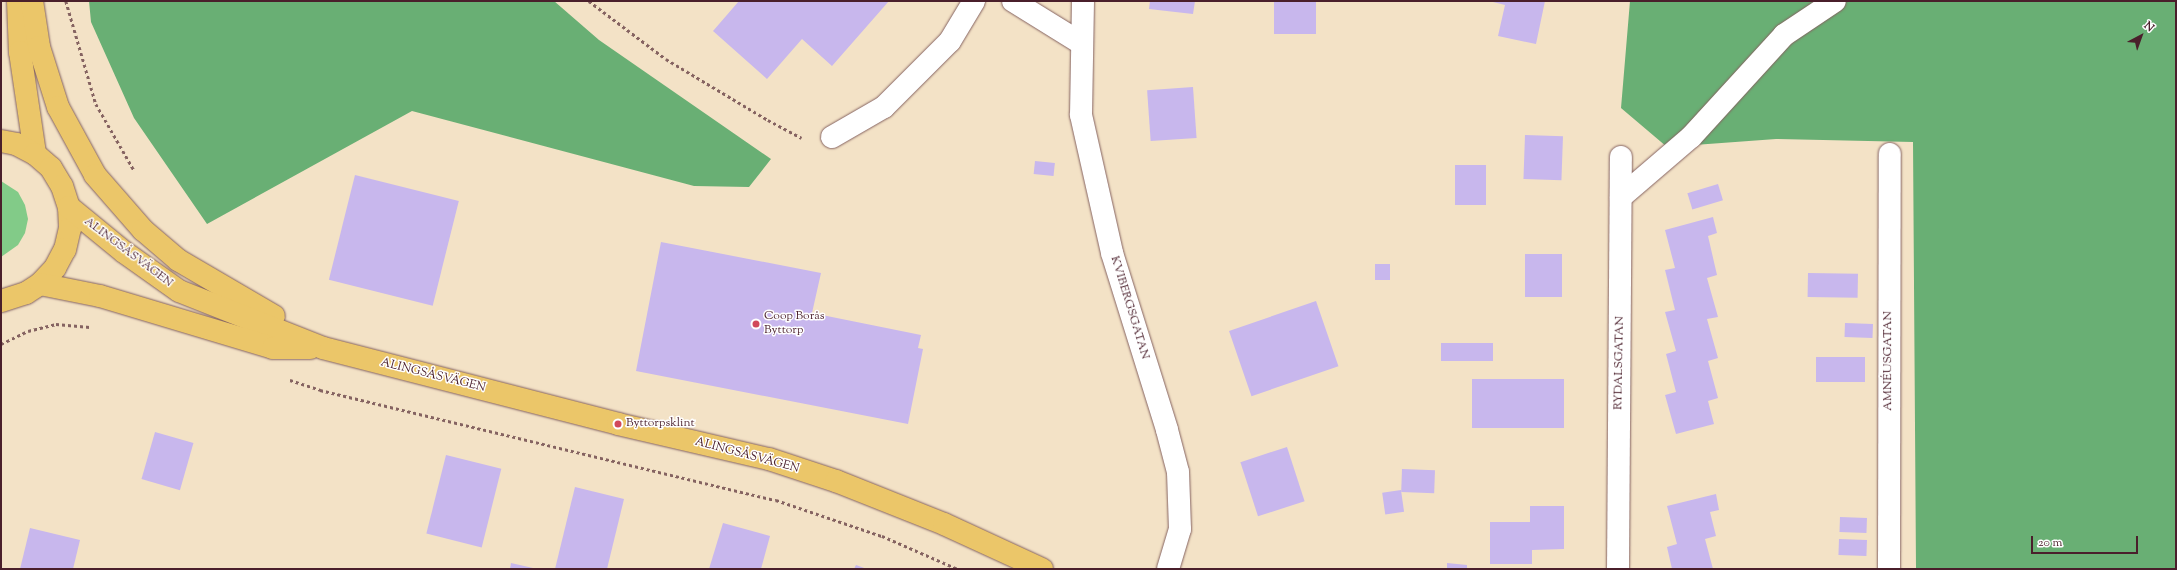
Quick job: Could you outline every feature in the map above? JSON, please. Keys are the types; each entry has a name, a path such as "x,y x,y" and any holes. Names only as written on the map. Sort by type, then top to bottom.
{"main road":[{"path":"18,1 20,52 35,154"},
{"name":"ALINGSÅSVÄGEN","path":"32,1 39,47 58,107 95,175 142,230 178,260 234,294 297,328 324,348"},
{"path":"1,141 16,144 35,154 55,174 62,186 69,207 70,228 65,249 55,268 40,284 4,302"},
{"name":"ALINGSÅSVÄGEN","path":"69,207 124,252 179,291 324,348 618,424 769,459 836,482 944,524 1042,569"},
{"name":"ALINGSÅSVÄGEN","path":"40,284 100,296 273,348 324,348"}],"street":[{"path":"832,137 884,107 950,41 974,1"},
{"path":"1013,1 1081,43"},
{"name":"KVIBERGSGATAN","path":"1083,1 1081,43 1081,115 1112,253 1167,430 1178,472 1180,529 1168,569"},
{"path":"1621,197 1691,137 1784,35 1836,1"},
{"name":"AMNÉUSGATAN","path":"1889,569 1890,154"},
{"name":"RYDALSGATAN","path":"1618,569 1621,157"}],"path":[{"path":"589,1 666,58 768,120 802,138 832,137"},
{"path":"1,344 28,331 56,324 92,327"},
{"path":"282,377 320,390 776,500 882,536 958,569"},
{"path":"602,458 603,450"}],"green space":[{"path":"89,1 554,1 599,40 771,159 749,187 694,186 412,111 207,224 134,118 91,22"},
{"path":"1630,1 2176,1 2176,569 1916,569 1913,142 1776,139 1667,147 1621,108"},
{"path":"1,181 18,192 25,205 28,219 25,233 18,245 1,257"}],"building":[{"path":"739,1 889,1 832,66 802,39 767,79 713,31"},
{"path":"1150,1 1195,1 1193,14 1149,9"},
{"path":"1274,1 1316,1 1316,34 1274,34"},
{"path":"1489,1 1545,1 1536,44 1498,36 1505,5"},
{"path":"1193,87 1197,138 1151,141 1147,90"},
{"path":"1525,135 1563,136 1561,180 1523,179"},
{"path":"1035,161 1055,163 1054,176 1034,174"},
{"path":"1455,165 1486,165 1486,205 1455,205"},
{"path":"355,175 459,201 433,306 329,280"},
{"path":"1718,184 1723,200 1692,210 1687,193"},
{"path":"1713,217 1717,233 1708,236 1717,275 1707,278 1718,317 1707,319 1718,358 1708,361 1718,398 1708,401 1714,424 1676,434 1665,395 1676,392 1666,354 1676,351 1665,312 1675,310 1665,270 1675,268 1665,230"},
{"name":"Coop Borås Byttorp","path":"661,242 821,273 812,313 921,335 918,348 923,349 908,424 636,371"},
{"path":"1525,254 1562,254 1562,297 1525,297"},
{"path":"1375,264 1390,264 1390,280 1375,280"},
{"path":"1808,273 1858,274 1858,298 1808,297"},
{"path":"1316,301 1338,366 1251,396 1229,331"},
{"path":"1845,323 1873,324 1872,338 1845,337"},
{"path":"1441,343 1493,343 1493,361 1441,361"},
{"path":"1816,357 1865,357 1865,382 1816,382"},
{"path":"1472,379 1564,379 1564,428 1472,428"},
{"path":"155,432 193,443 180,490 141,479"},
{"path":"1287,447 1305,501 1258,516 1240,462"},
{"path":"446,455 501,469 482,547 426,534"},
{"path":"1402,469 1435,470 1434,493 1401,492"},
{"path":"575,487 624,499 607,569 555,569"},
{"path":"1401,490 1404,512 1385,514 1382,493"},
{"path":"1716,494 1719,510 1710,512 1716,536 1705,539 1713,569 1672,569 1667,547 1677,544 1667,506"},
{"path":"1530,506 1564,506 1564,549 1532,550 1532,564 1490,564 1490,522 1530,522"},
{"path":"1840,517 1867,518 1866,533 1839,532"},
{"path":"723,523 770,536 761,569 709,569"},
{"path":"30,528 80,540 73,569 20,569"},
{"path":"1839,539 1867,540 1866,556 1838,555"},
{"path":"511,563 533,568 533,569 510,569"},
{"path":"1447,563 1467,565 1467,569 1447,569"},
{"path":"856,565 867,569 854,569"}],"place":[{"name":"Coop Borås Byttorp","path":"756,324"},
{"name":"Byttorpsklint","path":"618,424"}]}
